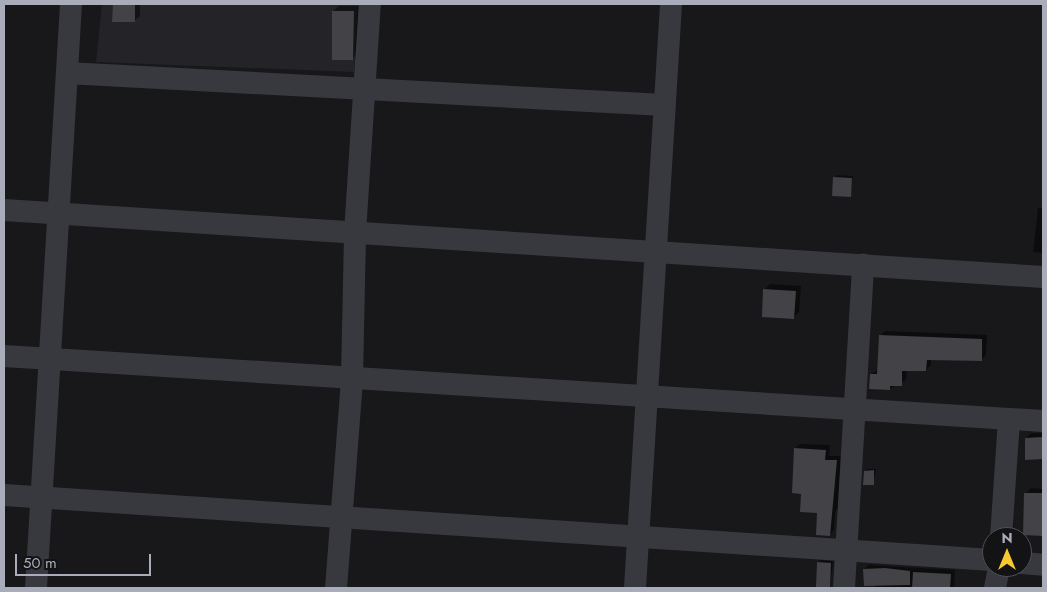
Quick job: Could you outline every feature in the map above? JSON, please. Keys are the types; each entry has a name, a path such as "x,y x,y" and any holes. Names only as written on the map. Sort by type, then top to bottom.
{"street":[{"path":"36,588 71,4"},
{"path":"336,588 352,378 355,232 370,4"},
{"path":"635,588 670,4"},
{"path":"67,73 664,105"},
{"path":"4,210 1043,277"},
{"path":"844,588 852,409 863,264"},
{"path":"4,356 1043,421"},
{"path":"1002,527 1008,419"},
{"path":"4,495 982,559"}],"shaded area":[{"path":"102,4 358,4 354,72 96,62"}],"building":[{"path":"113,4 135,4 135,22 112,22"},
{"path":"332,11 354,11 353,60 332,60"},
{"path":"833,177 852,178 851,197 832,196"},
{"path":"763,289 796,291 794,319 762,317"},
{"path":"879,335 982,339 982,361 927,360 926,371 902,371 902,386 890,386 890,390 869,389 870,374 877,374"},
{"path":"1043,437 1043,459 1025,460 1025,438"},
{"path":"794,448 826,450 825,460 837,460 830,536 816,535 817,513 800,512 801,494 792,493"},
{"path":"874,470 874,485 863,485 864,471"},
{"path":"1024,493 1043,493 1043,536 1032,535 1032,527 1023,527"},
{"path":"817,562 831,563 830,587 816,587"},
{"path":"885,568 910,571 910,585 864,586 863,569"},
{"path":"913,572 951,574 950,588 912,588"}]}
